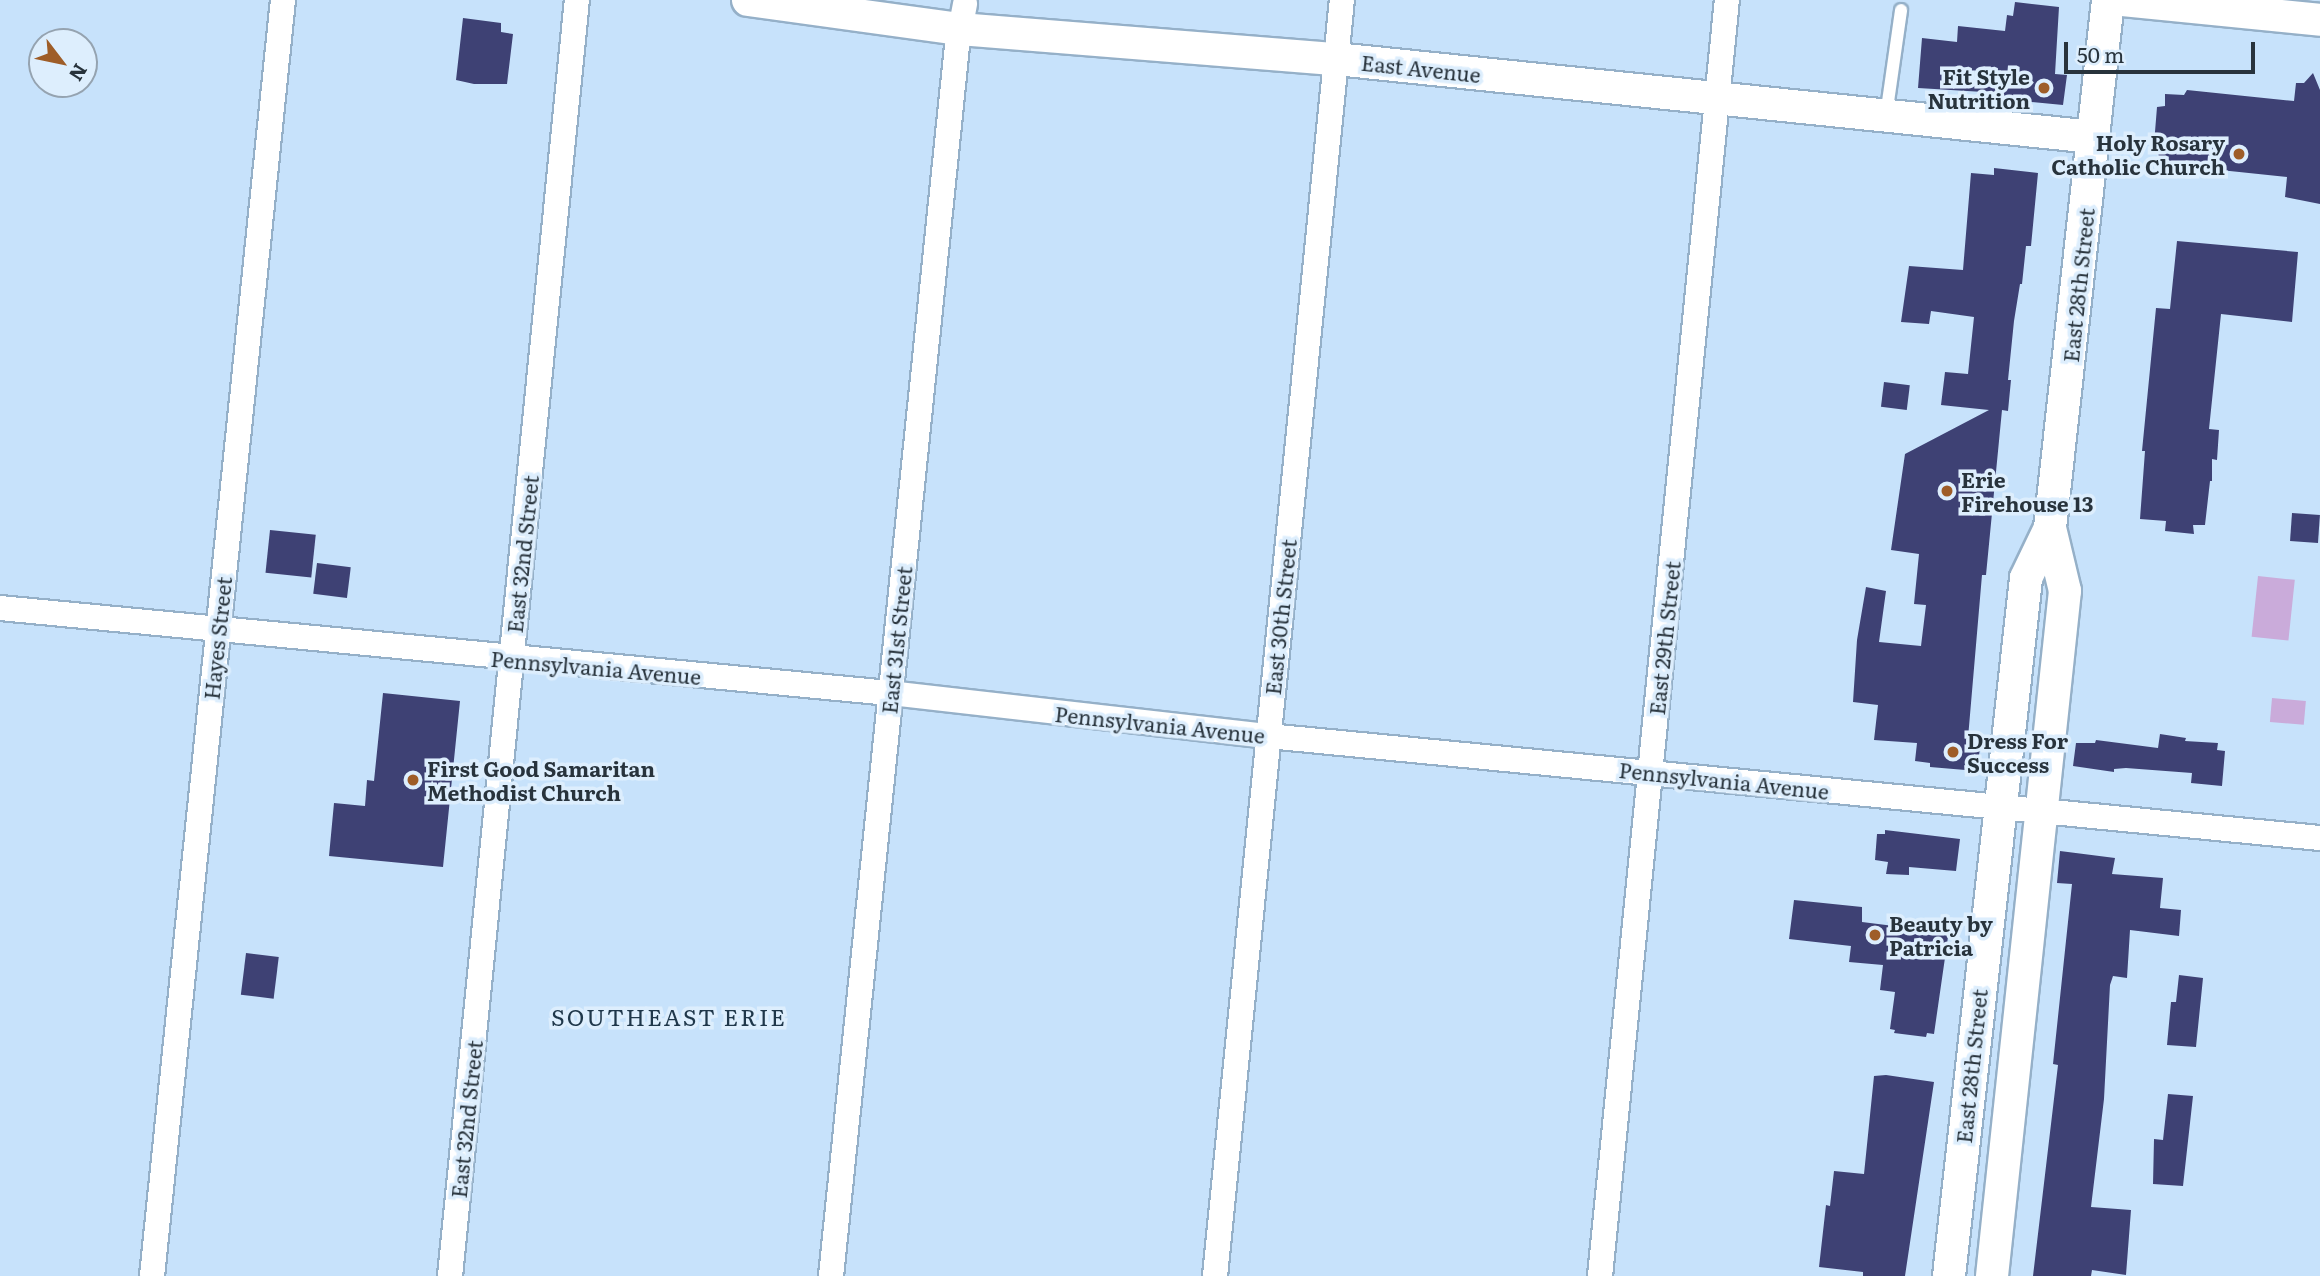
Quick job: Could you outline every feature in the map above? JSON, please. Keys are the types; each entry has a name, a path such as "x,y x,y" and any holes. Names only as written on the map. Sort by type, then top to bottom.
{"street":[{"name":"Hayes Street","path":"152,1276 282,0"},
{"name":"East 32nd Street","path":"450,1276 577,0"},
{"name":"East Avenue","path":"748,0 963,8 1336,59 2094,137"},
{"name":"East 30th Street","path":"1215,1276 1342,0"},
{"name":"East 29th Street","path":"1600,1276 1727,0"},
{"name":"East 28th Street","path":"1949,1276 2026,578 2050,528 2108,0"},
{"path":"2121,0 2320,20"},
{"name":"East 31st Street","path":"831,1276 963,8"},
{"name":"East 28th Street","path":"1992,1276 2065,591 2050,528"},
{"name":"Pennsylvania Avenue","path":"0,608 890,694 1268,736 2320,838"}],"lane":[{"path":"1886,116 1901,10"}],"shaded area":[{"path":"2258,576 2295,580 2288,641 2252,637"},
{"path":"2272,698 2306,701 2304,725 2270,722"}],"building":[{"path":"2015,2 2059,7 2055,74 2067,75 2063,105 2000,99 2000,93 1918,88 1922,38 1957,42 1958,26 2005,31 2007,15 2013,16"},
{"path":"463,18 501,23 501,32 513,34 507,84 474,84 456,80"},
{"name":"Holy Rosary Catholic Church","path":"2313,73 2320,90 2320,204 2285,197 2287,177 2182,166 2159,160 2158,149 2154,144 2157,107 2165,106 2165,94 2184,95 2187,90 2294,101 2296,83 2304,83"},
{"path":"1994,168 2038,173 2031,246 2026,246 2014,321 2008,411 2002,410 1986,575 1982,575 1968,738 1981,740 1977,771 1930,767 1930,763 1915,761 1917,743 1874,740 1878,705 1853,702 1857,640 1866,587 1886,591 1879,642 1921,646 1926,605 1914,604 1919,554 1891,550 1905,454 1989,410 1941,405 1945,372 1968,374 1974,317 1931,311 1929,324 1901,322 1909,266 1963,270 1971,173 1994,175"},
{"path":"2177,241 2298,252 2292,322 2221,314 2209,429 2219,430 2217,460 2212,459 2212,481 2205,525 2193,525 2194,534 2165,531 2166,521 2140,519 2145,451 2142,451 2156,308 2170,309"},
{"path":"1884,382 1910,385 1907,410 1881,407"},
{"path":"2292,513 2320,515 2318,543 2290,541"},
{"path":"270,530 316,535 311,578 266,573"},
{"path":"317,563 351,567 347,598 313,594"},
{"name":"First Good Samaritan Methodist Church","path":"383,693 460,701 443,867 329,856 334,803 365,806 367,780 374,781"},
{"path":"2160,734 2186,738 2185,741 2218,743 2217,750 2225,751 2222,786 2191,783 2192,773 2126,768 2114,769 2114,772 2073,766 2076,743 2095,743 2096,740 2158,748"},
{"path":"1885,830 1960,839 1956,871 1909,867 1909,875 1886,874 1888,862 1875,860 1877,834 1885,834"},
{"path":"2060,851 2115,858 2112,874 2163,878 2160,908 2181,910 2179,936 2130,930 2127,978 2113,976 2110,985 2104,1099 2091,1207 2131,1210 2126,1275 2092,1270 2091,1276 2033,1276 2058,1065 2053,1064 2072,884 2057,883"},
{"path":"1794,900 1862,907 1862,922 1910,928 1911,922 1949,930 1934,1034 1927,1033 1926,1037 1894,1033 1895,1030 1890,1029 1895,992 1880,990 1883,965 1849,962 1851,946 1789,939"},
{"path":"246,953 279,957 274,999 241,995"},
{"path":"2179,975 2203,978 2196,1047 2167,1045 2171,1002 2176,1002"},
{"path":"1886,1075 1934,1082 1905,1276 1863,1276 1863,1272 1819,1267 1826,1205 1830,1206 1834,1171 1864,1174 1874,1076"},
{"path":"2168,1094 2193,1096 2183,1186 2153,1184 2154,1139 2163,1140"}],"place":[{"name":"Fit Style Nutrition","path":"2044,88"},
{"name":"Holy Rosary Catholic Church","path":"2239,154"},
{"name":"Erie Firehouse 13","path":"1947,491"},
{"name":"Dress For Success","path":"1953,752"},
{"name":"First Good Samaritan Methodist Church","path":"413,780"},
{"name":"Beauty by Patricia","path":"1875,935"}],"district":[{"name":"SOUTHEAST ERIE","path":"669,1016"}]}
